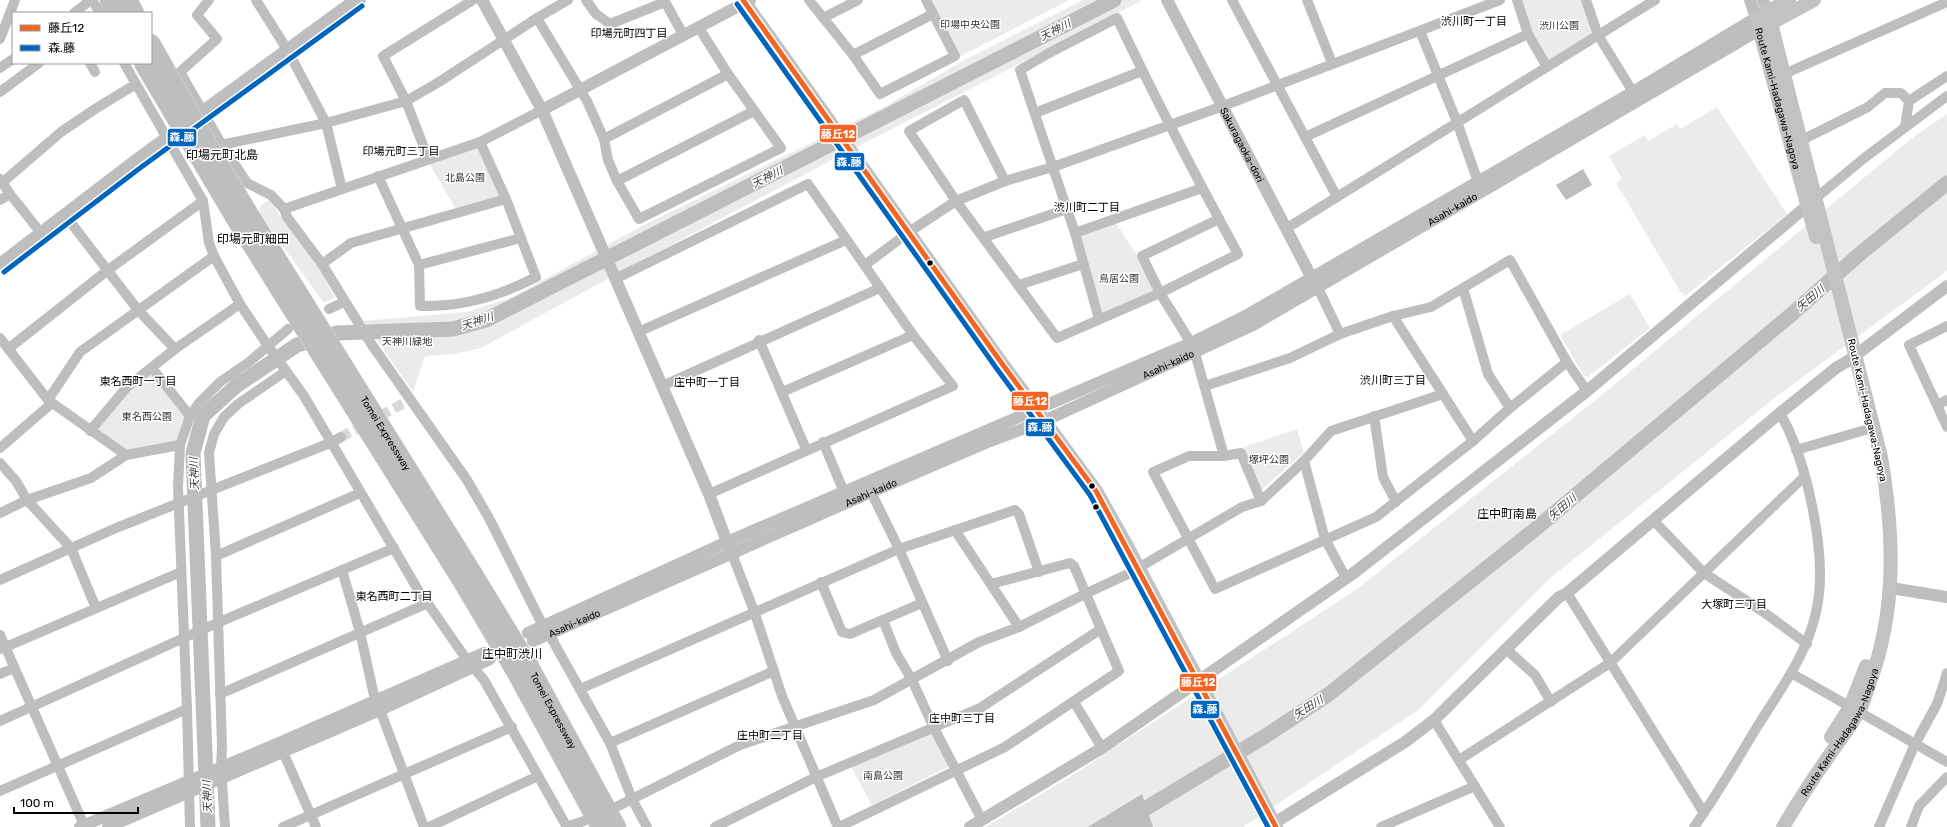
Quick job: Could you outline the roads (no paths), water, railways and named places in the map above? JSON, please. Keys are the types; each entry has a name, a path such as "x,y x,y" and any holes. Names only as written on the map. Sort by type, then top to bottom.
{"highway":[{"path":"109,0 115,12"},
{"path":"128,0 134,12"},
{"name":"Tomei Expressway","path":"152,45 215,157 241,214"},
{"name":"Tomei Expressway","path":"144,64 241,214 327,352 516,673 592,824"},
{"name":"Tomei Expressway","path":"327,352 529,665 617,827"}],"main road":[{"path":"0,266 168,138 358,0"},
{"name":"Route Kami-Hadagawa-Nagoya","path":"1763,17 1789,0"},
{"name":"Route Kami-Hadagawa-Nagoya","path":"1763,17 1814,0"},
{"path":"746,1 1035,410 1096,492 1199,680 1272,823"},
{"name":"Route Kami-Hadagawa-Nagoya","path":"1763,17 1784,74 1802,140 1814,208 1850,355 1865,430 1879,486 1885,555 1880,614 1854,709 1774,827"},
{"name":"Route Kami-Hadagawa-Nagoya","path":"1763,17 1814,208 1851,336 1850,355 1881,457 1887,493 1892,558 1891,588 1884,635 1874,671 1854,709 1783,827"}],"street":[{"path":"0,39 3,26 15,0"},
{"path":"75,12 92,0 99,12"},
{"path":"210,0 197,15 217,39 180,72 222,145 247,183 271,195 284,209 287,217 322,264 344,302 408,401 467,480 489,518 546,630 610,743 632,799 647,827"},
{"path":"428,158 406,101 383,56 474,0"},
{"path":"482,0 542,110 709,494 754,611 782,696 839,827 1005,747 1119,671 1087,593 1074,566 1070,563 991,584"},
{"path":"177,153 326,123 406,101 439,82 504,40 537,18 554,4 568,0"},
{"path":"586,0 596,14 610,24 664,1 684,36"},
{"path":"809,0 853,56 880,94 955,56 926,0"},
{"path":"823,18 858,0"},
{"name":"Sakuragaoka-dori","path":"1166,0 1318,288"},
{"path":"1232,0 1337,197"},
{"path":"1308,0 1332,63"},
{"path":"865,265 909,232 956,200 1005,181 1053,167 1169,124 1223,106 1277,86 1332,63 1500,0"},
{"path":"1517,0 1528,34 1547,67"},
{"path":"1586,0 1598,36 1633,92"},
{"path":"1287,228 1655,0"},
{"path":"1750,0 1763,17"},
{"path":"259,1 288,51 326,123 342,189"},
{"path":"284,209 428,158 480,142 684,36 746,1"},
{"path":"1784,74 1947,2"},
{"path":"853,56 933,14"},
{"name":"Asahi-kaido","path":"530,637 732,554 990,441 1044,421 1193,348 1312,277 1763,17"},
{"name":"Asahi-kaido","path":"546,630 727,542 1035,410 1263,319 1318,288 1763,17"},
{"path":"537,18 587,101 604,139 608,160 616,181 639,219 781,148 728,74 699,28"},
{"path":"1005,181 964,100 909,131 956,200 1058,338 1160,292 1238,254 1169,124 1117,18 1049,53 1020,70 1075,233 1099,319"},
{"path":"1420,31 1457,122 1478,182"},
{"path":"1305,137 1438,77 1528,34"},
{"path":"0,68 12,59"},
{"path":"0,92 38,64"},
{"path":"91,64 95,72"},
{"path":"125,64 177,153 203,201 206,232 214,256 240,304 304,396 330,443 428,603 470,664 484,680 512,727 566,827 592,824"},
{"path":"1035,113 1142,71"},
{"path":"604,139 728,74"},
{"path":"1905,127 1909,100 1947,76"},
{"path":"42,233 10,194 1,180 61,132 136,84"},
{"path":"1802,140 1868,107 1885,93 1901,93 1909,100"},
{"path":"970,827 1102,748 1346,578 1587,391 1814,208 1852,167 1947,96"},
{"path":"616,181 754,111"},
{"path":"378,176 419,265 420,306 469,302 507,291 536,277 506,199 480,142"},
{"path":"614,275 808,184 913,335 953,386 806,449 709,494"},
{"path":"1075,233 1202,188"},
{"path":"0,200 10,194"},
{"path":"322,264 351,244 506,199"},
{"path":"8,349 108,270 203,201"},
{"path":"985,238 1067,209"},
{"path":"65,215 138,310 175,349"},
{"path":"1219,219 1142,256 1160,292 1193,348 1224,456"},
{"path":"419,265 521,238"},
{"path":"638,332 846,240"},
{"path":"0,448 50,401 80,352 214,256"},
{"path":"1205,386 1290,358 1340,334 1393,316 1431,307 1510,260 1567,362 1587,391"},
{"path":"1019,285 1083,264"},
{"path":"1272,823 1405,742 1434,720 1559,597 1567,593 1850,355 1947,286"},
{"path":"662,386 759,340 880,288"},
{"path":"1318,288 1340,334"},
{"path":"1463,288 1488,374 1510,408"},
{"path":"190,827 192,785 186,638 181,572 180,445 190,416 199,403 216,386 269,347 344,302"},
{"path":"90,430 127,387 175,349 240,304"},
{"path":"1393,316 1473,441"},
{"path":"1947,326 1909,345 1947,427"},
{"path":"782,392 913,335"},
{"path":"0,338 50,401 126,455"},
{"path":"759,340 806,449"},
{"path":"1261,500 1241,453 1224,456 1190,456 1153,472 1216,589 1376,517 1473,441 1510,408 1567,362"},
{"path":"152,368 190,416"},
{"path":"225,827 218,774 220,694 214,625 216,556 209,453 214,434 224,417 238,404 285,369"},
{"path":"618,806 740,745 874,700 948,661 979,642 1018,627 1128,574 1242,507 1261,500 1304,461 1331,431 1443,394"},
{"path":"1937,406 1947,400"},
{"path":"1694,827 1791,673 1807,644 1816,613 1820,593 1818,547 1805,476 1796,450 1780,413"},
{"path":"1374,416 1384,477 1396,502"},
{"path":"1796,450 1865,430"},
{"path":"0,580 71,548 330,443 340,437"},
{"path":"822,442 844,492"},
{"path":"0,513 27,500 91,478 126,455 180,445"},
{"path":"1304,461 1325,539 1346,578"},
{"path":"0,463 16,481 27,500 71,548 96,608"},
{"path":"1459,760 1610,663 1805,476"},
{"path":"871,492 899,549 948,661"},
{"path":"216,556 360,493"},
{"path":"580,689 754,611 899,549 1015,510 1019,514 1039,572"},
{"path":"1653,520 1704,573 1765,613 1807,644"},
{"path":"955,530 1018,627"},
{"path":"0,721 214,625 394,548"},
{"path":"342,570 360,632 377,705 424,827"},
{"path":"3,648 181,572"},
{"path":"821,582 842,632 845,634 850,634 922,603"},
{"path":"1891,588 1947,597"},
{"path":"1567,593 1704,813"},
{"path":"220,694 428,603"},
{"path":"883,620 896,653 912,680 934,728 982,820"},
{"path":"715,827 816,777 980,708 1101,629"},
{"path":"0,635 3,648 14,668 30,707 58,767 82,826 192,785 487,656"},
{"path":"1506,649 1535,676 1551,702"},
{"path":"0,674 14,668"},
{"path":"610,743 774,671"},
{"path":"1879,827 1916,744 1937,704 1947,672"},
{"path":"1791,673 1947,762"},
{"path":"1937,704 1947,698"},
{"path":"1074,702 1102,748"},
{"path":"218,774 283,752 377,705"},
{"path":"0,791 188,709"},
{"path":"1434,720 1499,826"},
{"path":"283,827 512,727"},
{"path":"283,752 316,827"},
{"path":"429,827 538,776"},
{"path":"1912,827 1919,806 1947,778"},
{"path":"108,827 192,785"},
{"path":"1381,827 1475,786"}],"waterway":[{"name":"天神川","path":"208,827 193,453 203,416 236,386 297,345 337,333 453,329 486,320 1114,0"},
{"name":"矢田川","path":"1115,827 1267,735 1329,694 1533,531 1792,314 1862,252 1947,183"}],"tunnel":[{"path":"341,437 404,403"}],"district":[{"name":"渋川町一丁目","path":"1474,21"},
{"name":"印場元町四丁目","path":"629,33"},
{"name":"印場元町三丁目","path":"401,151"},
{"name":"印場元町北島","path":"222,155"},
{"name":"渋川町二丁目","path":"1087,207"},
{"name":"印場元町細田","path":"253,239"},
{"name":"渋川町三丁目","path":"1393,380"},
{"name":"東名西町一丁目","path":"138,381"},
{"name":"庄中町一丁目","path":"707,382"},
{"name":"庄中町南島","path":"1507,514"},
{"name":"東名西町二丁目","path":"394,596"},
{"name":"大塚町三丁目","path":"1734,604"},
{"name":"庄中町渋川","path":"512,654"},
{"name":"庄中町三丁目","path":"962,718"},
{"name":"庄中町二丁目","path":"770,735"}],"park label":[{"name":"印場中央公園","path":"970,24"},
{"name":"渋川公園","path":"1559,25"},
{"name":"北島公園","path":"465,177"},
{"name":"鳥居公園","path":"1119,278"},
{"name":"天神川緑地","path":"407,341"},
{"name":"東名西公園","path":"147,416"},
{"name":"塚坪公園","path":"1269,459"},
{"name":"南島公園","path":"883,775"}]}
